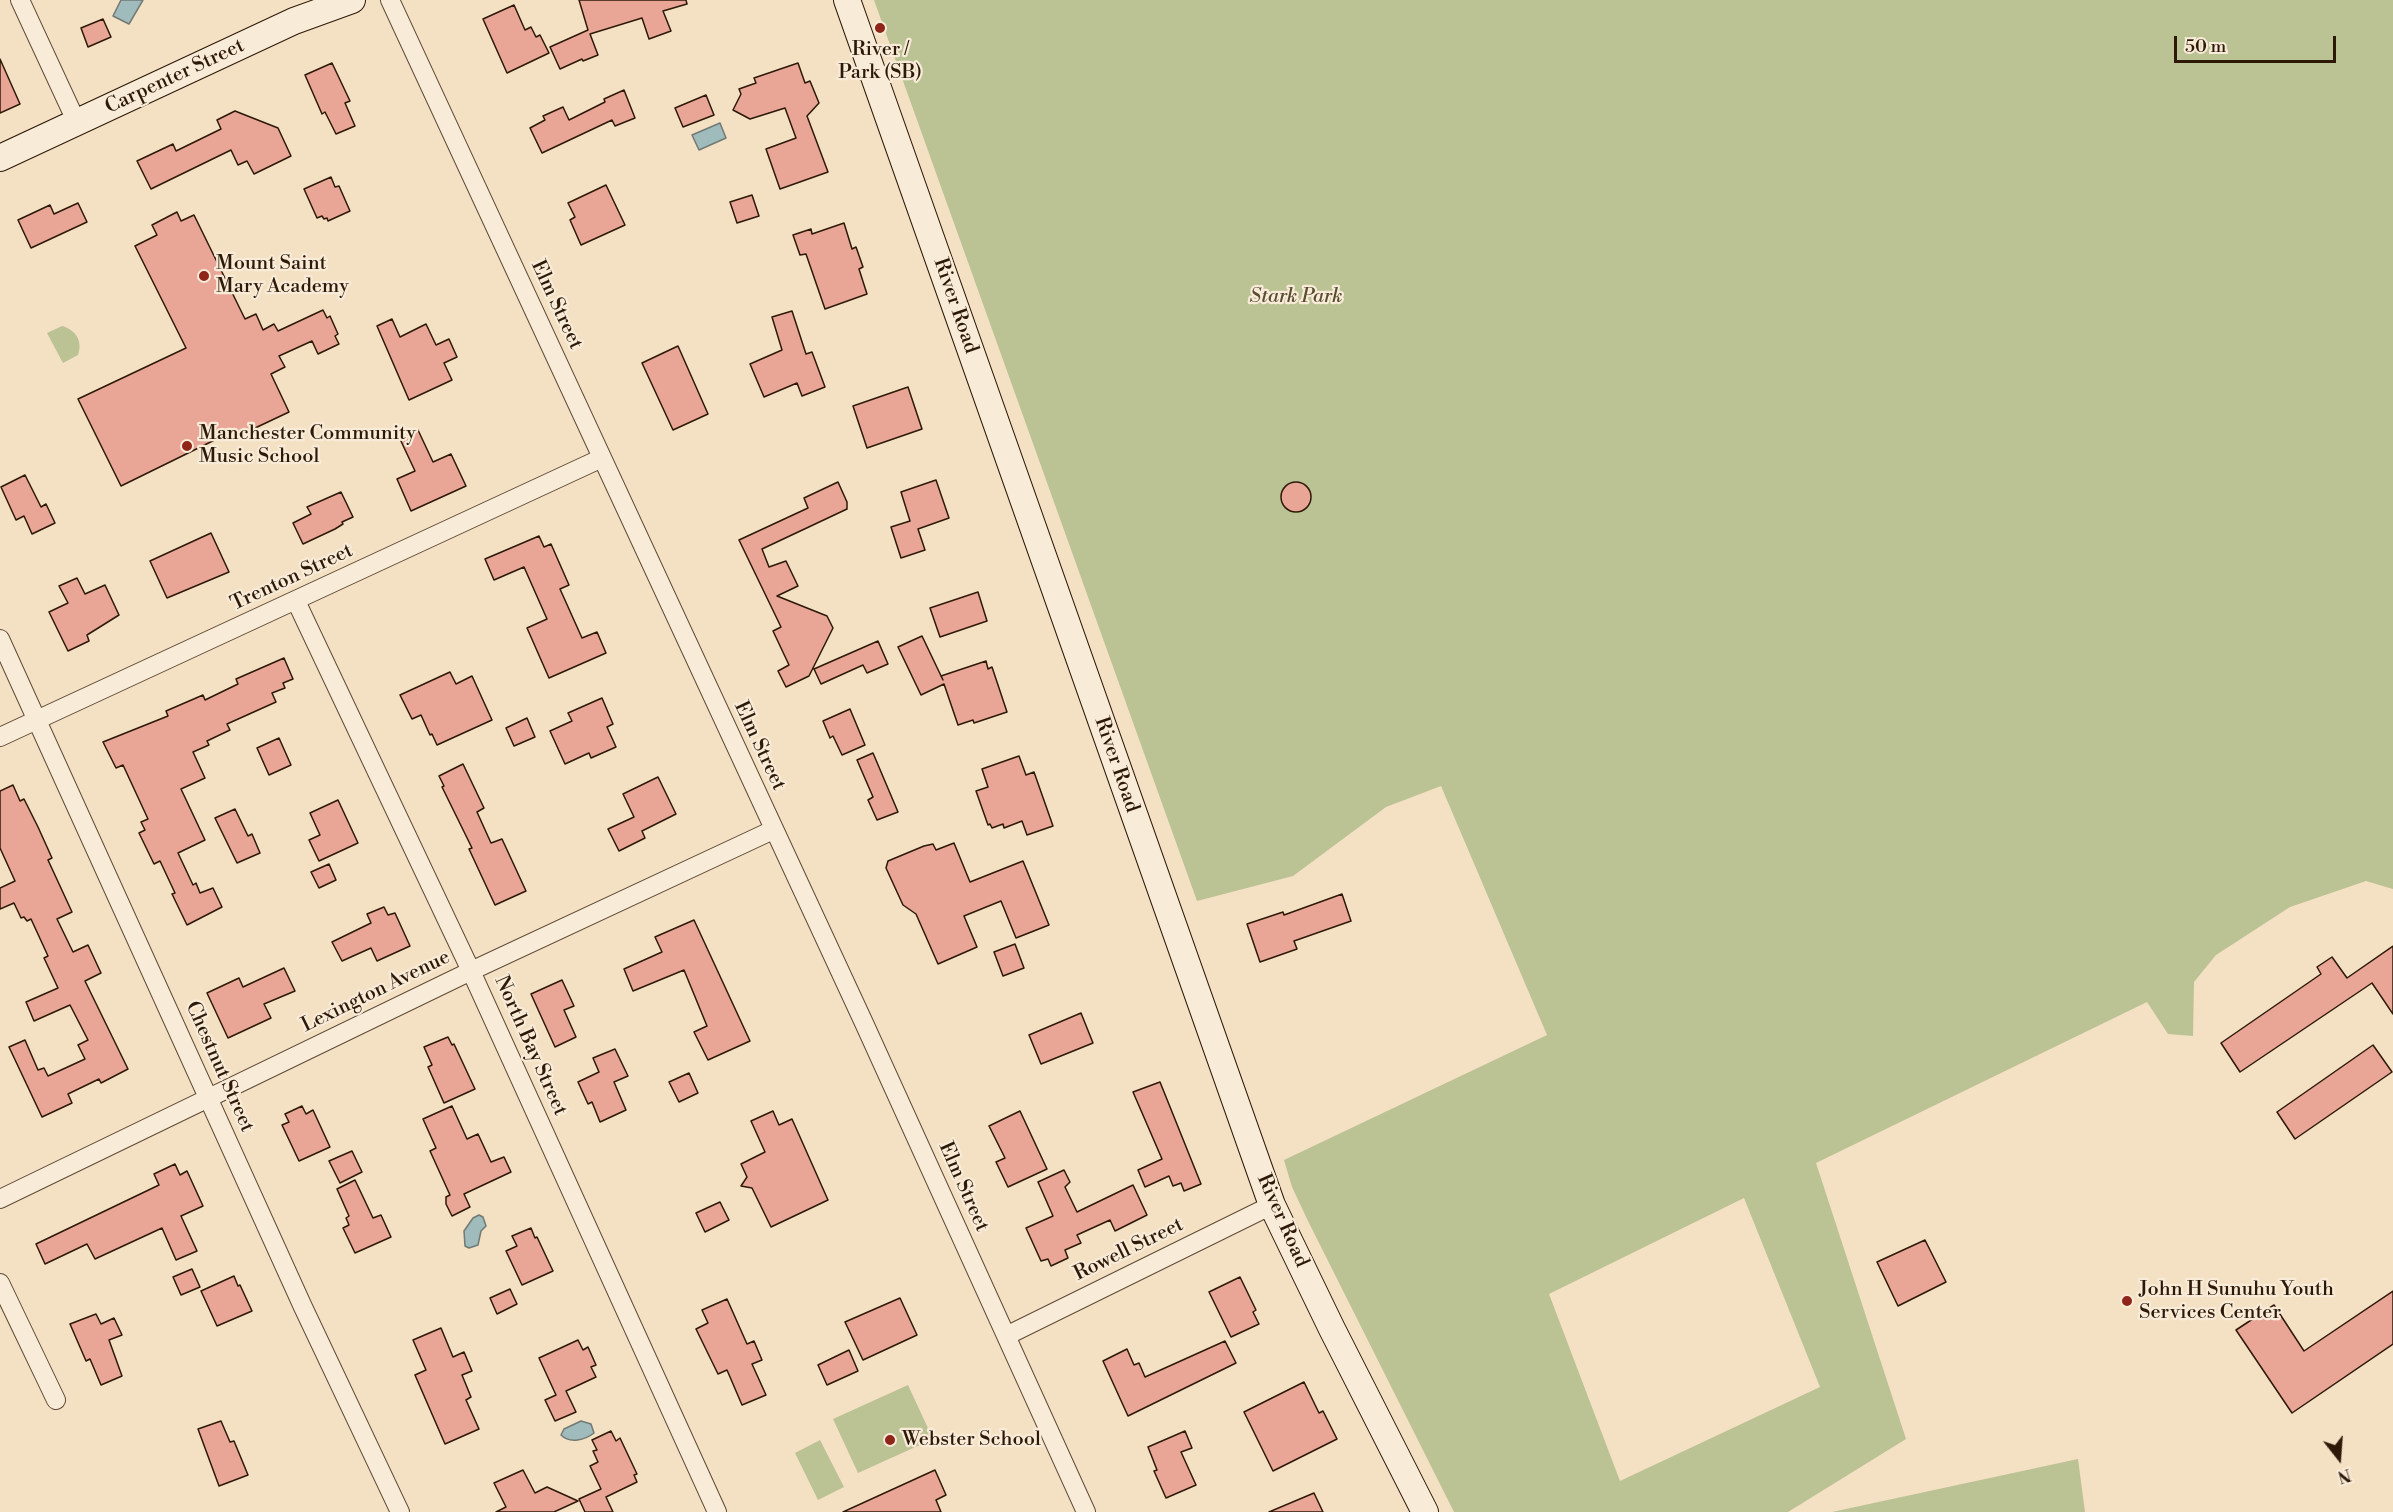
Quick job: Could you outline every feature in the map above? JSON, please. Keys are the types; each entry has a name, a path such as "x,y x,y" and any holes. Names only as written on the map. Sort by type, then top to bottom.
{"street":[{"path":"20,0 76,123"},
{"name":"Carpenter Street","path":"0,158 294,21 352,0"},
{"name":"Elm Street","path":"390,0 1086,1512"},
{"name":"River Road","path":"847,0 1272,1205 1425,1512"},
{"name":"Trenton Street","path":"0,737 602,458"},
{"name":"North Bay Street","path":"296,601 471,971 717,1512"},
{"name":"Chestnut Street","path":"0,639 303,1307 400,1512"},
{"name":"Lexington Avenue","path":"0,1199 207,1097 773,830"},
{"name":"Rowell Street","path":"1006,1336 1272,1205"},
{"path":"0,1283 56,1400"}],"green space":[{"name":"Stark Park","path":"874,0 2393,0 2393,889 2366,881 2290,907 2216,955 2194,982 2193,1036 2168,1034 2147,1002 1816,1163 1906,1439 1788,1512 1454,1512 1308,1221 1292,1187 1284,1160 1547,1035 1441,786 1386,807 1293,876 1197,901","holes":["1744,1198 1820,1387 1620,1481 1549,1294"]},
{"path":"62,326 75,333 80,345 78,355 63,363 47,333"},
{"path":"908,1385 933,1439 858,1473 833,1419"},
{"path":"820,1440 844,1487 818,1500 795,1453"},
{"path":"2078,1459 2085,1512 1832,1512"}],"water":[{"path":"121,0 143,0 129,24 113,16"},
{"path":"720,123 726,138 699,150 692,135"},
{"path":"479,1215 483,1217 486,1226 481,1231 478,1245 469,1248 465,1246 464,1231 473,1218"},
{"path":"581,1421 591,1424 594,1433 578,1440 561,1435 564,1429"}],"building":[{"path":"579,0 686,0 687,4 663,11 671,31 649,39 642,18 590,34 598,55 560,69 550,47 588,30"},
{"path":"514,5 525,30 531,27 536,37 540,35 549,53 507,73 483,19"},
{"path":"103,19 111,37 88,47 81,28"},
{"path":"0,59 20,104 0,113"},
{"path":"332,63 350,101 345,103 355,126 336,134 325,112 322,114 305,75"},
{"path":"798,63 805,83 810,81 819,103 807,116 828,172 780,189 766,149 796,138 785,108 750,119 733,110 741,94 739,89 756,83 754,78"},
{"path":"624,90 635,118 615,126 612,120 542,153 530,128 545,120 543,116 563,107 569,120"},
{"path":"706,95 714,115 683,127 675,108"},
{"path":"235,111 278,128 291,156 254,174 247,161 238,165 231,150 151,189 137,161 173,144 176,151 221,129 217,120"},
{"path":"331,177 335,187 339,186 350,211 328,221 322,216 317,218 304,189"},
{"path":"606,185 625,225 581,245 570,220 575,217 568,203"},
{"path":"752,195 759,216 737,223 730,202"},
{"path":"78,203 87,222 31,248 18,220 50,205 54,214"},
{"path":"177,212 181,221 194,215 245,319 256,314 263,330 274,324 278,331 323,310 327,318 330,316 338,334 335,336 339,344 318,354 312,341 279,356 285,367 271,374 289,412 234,438 231,432 121,486 78,399 186,348 135,246 157,235 152,225"},
{"path":"844,223 852,249 856,247 863,267 859,269 867,294 825,309 806,254 800,255 793,235 811,229 812,234"},
{"path":"792,311 806,354 812,352 825,387 802,396 797,383 764,397 750,364 782,350 772,317"},
{"path":"392,319 400,337 426,324 436,345 449,339 457,357 444,363 452,380 409,400 377,326"},
{"path":"678,346 708,414 673,430 642,363"},
{"path":"908,387 922,429 867,448 853,406"},
{"path":"418,430 433,462 451,454 466,486 411,511 397,479 415,471 400,439"},
{"path":"25,475 41,507 46,504 55,523 32,534 24,516 16,520 1,487"},
{"path":"936,480 949,518 918,529 925,550 901,558 891,527 910,521 901,492"},
{"path":"838,482 847,502 847,509 762,549 769,567 786,561 798,586 777,596 827,616 833,628 809,676 786,687 778,671 789,665 773,631 781,627 739,540 808,508 804,498"},
{"path":"1296,482 1307,486 1311,497 1307,508 1296,512 1285,508 1281,497 1285,486"},
{"path":"341,492 353,517 342,522 343,524 335,529 303,544 293,523 311,514 307,507"},
{"path":"211,533 229,572 167,598 150,561"},
{"path":"539,536 544,547 551,544 569,585 560,589 582,638 597,632 606,653 549,678 527,628 547,619 524,567 494,580 485,559"},
{"path":"77,578 85,594 105,585 119,615 87,635 89,641 68,651 49,612 68,603 59,586"},
{"path":"978,592 987,621 940,637 930,608"},
{"path":"922,636 941,676 986,661 988,669 992,667 1007,712 974,723 973,720 958,725 944,684 921,695 898,647"},
{"path":"878,641 888,664 867,673 863,665 821,684 814,669"},
{"path":"284,658 293,679 283,683 285,688 272,693 276,702 227,724 230,730 207,741 209,745 193,752 205,778 181,789 205,840 178,853 193,885 196,883 200,893 213,888 222,907 187,925 160,861 154,864 139,833 145,830 141,822 148,819 123,765 116,768 103,742 168,716 166,711 203,695 205,700 238,684 236,679"},
{"path":"450,672 456,684 472,676 492,720 437,745 421,715 412,719 400,695"},
{"path":"602,698 613,724 607,727 616,747 591,758 589,753 565,764 550,731 572,721 568,713"},
{"path":"850,709 865,745 842,755 833,736 830,738 823,721"},
{"path":"527,718 535,737 514,746 506,728"},
{"path":"279,738 291,765 269,775 257,748"},
{"path":"873,753 898,812 877,820 868,800 873,797 857,760"},
{"path":"1019,756 1026,775 1034,772 1053,826 1027,835 1022,821 1004,828 1003,824 992,828 990,824 988,825 976,791 988,787 982,769"},
{"path":"463,764 484,808 477,812 491,843 502,839 526,891 495,905 439,776"},
{"path":"658,777 676,814 642,831 645,838 619,851 608,829 634,817 623,794"},
{"path":"13,785 20,801 24,799 38,827 52,858 48,860 72,912 57,919 73,952 88,945 101,973 85,981 128,1069 101,1083 99,1079 68,1094 72,1103 42,1117 9,1047 25,1040 38,1070 44,1068 48,1076 85,1059 78,1045 88,1040 70,1005 34,1021 26,1002 58,988 44,958 48,956 31,919 27,921 24,917 21,918 14,903 0,909 0,888 15,881 0,848 0,791"},
{"path":"338,800 358,843 319,861 309,840 320,835 310,813"},
{"path":"235,809 248,836 252,834 260,853 237,863 215,818"},
{"path":"954,843 970,882 1023,861 1049,925 1016,938 1001,901 964,916 977,947 938,964 916,914 903,905 886,868 888,861 924,846 933,844 936,850"},
{"path":"329,864 336,880 319,888 311,872"},
{"path":"1342,894 1351,921 1294,941 1297,949 1260,962 1247,924 1283,912 1284,915"},
{"path":"384,907 388,915 395,913 410,946 377,961 371,948 342,961 332,942 371,923 367,914"},
{"path":"694,920 750,1041 708,1060 694,1032 707,1026 684,970 633,991 624,969 662,952 655,937"},
{"path":"1015,944 1024,968 1003,976 994,952"},
{"path":"2393,946 2393,1014 2372,983 2240,1072 2221,1043 2321,974 2317,967 2332,957 2347,978"},
{"path":"284,968 295,991 264,1004 271,1018 228,1038 207,993 239,978 243,987"},
{"path":"562,980 574,1006 564,1010 576,1037 555,1047 531,994"},
{"path":"1081,1013 1093,1043 1041,1064 1029,1035"},
{"path":"448,1037 452,1045 454,1044 475,1089 444,1103 428,1067 432,1065 424,1047"},
{"path":"2373,1045 2392,1072 2295,1139 2277,1112"},
{"path":"615,1049 628,1076 614,1082 626,1110 600,1122 592,1102 588,1104 578,1082 599,1072 593,1058"},
{"path":"689,1073 698,1093 679,1102 669,1082"},
{"path":"1160,1082 1201,1184 1184,1191 1181,1183 1173,1186 1169,1176 1145,1187 1138,1170 1162,1159 1133,1092"},
{"path":"302,1106 306,1114 313,1110 330,1147 299,1161 282,1125 289,1122 285,1114"},
{"path":"452,1106 467,1139 478,1134 491,1162 504,1157 511,1172 464,1194 470,1207 452,1216 446,1204 446,1197 450,1195 430,1151 436,1148 423,1119"},
{"path":"773,1111 779,1125 792,1119 828,1200 771,1227 752,1188 741,1186 747,1177 741,1164 765,1152 751,1121"},
{"path":"1020,1111 1047,1169 1008,1187 996,1162 1005,1158 989,1126"},
{"path":"352,1151 362,1172 340,1183 329,1161"},
{"path":"175,1164 180,1175 187,1171 203,1206 181,1216 197,1251 176,1260 162,1228 95,1259 87,1244 45,1264 36,1244 159,1185 154,1174"},
{"path":"1064,1170 1070,1182 1065,1187 1077,1212 1133,1185 1147,1215 1115,1231 1110,1220 1077,1235 1081,1243 1065,1250 1068,1258 1051,1266 1048,1259 1041,1261 1026,1228 1053,1216 1038,1182"},
{"path":"355,1180 373,1218 381,1215 391,1237 355,1253 343,1228 349,1225 346,1218 349,1216 337,1189"},
{"path":"720,1202 729,1220 705,1232 696,1213"},
{"path":"531,1228 553,1271 522,1285 506,1251 517,1246 512,1236"},
{"path":"1925,1240 1946,1282 1898,1306 1877,1262"},
{"path":"192,1269 200,1287 181,1295 173,1277"},
{"path":"234,1276 252,1311 217,1326 201,1291"},
{"path":"1240,1277 1256,1310 1253,1312 1259,1324 1231,1337 1209,1292"},
{"path":"510,1289 517,1304 497,1314 490,1298"},
{"path":"2393,1291 2393,1344 2292,1413 2236,1330 2274,1305 2304,1351"},
{"path":"900,1298 917,1335 863,1360 845,1322"},
{"path":"727,1299 747,1344 754,1341 762,1360 752,1364 766,1395 742,1405 727,1370 718,1374 696,1329 708,1323 702,1310"},
{"path":"96,1314 101,1324 114,1318 122,1335 109,1340 122,1376 101,1385 90,1359 86,1361 70,1324"},
{"path":"441,1328 453,1357 464,1352 472,1371 462,1375 471,1397 466,1400 479,1429 445,1444 415,1375 426,1370 413,1340"},
{"path":"578,1340 583,1350 588,1347 596,1365 591,1367 596,1377 566,1391 576,1412 555,1421 545,1400 556,1395 539,1358"},
{"path":"1225,1341 1236,1363 1128,1416 1103,1361 1127,1349 1134,1365 1139,1363 1145,1377"},
{"path":"849,1350 858,1371 827,1385 818,1365"},
{"path":"1304,1382 1319,1413 1323,1411 1337,1439 1273,1471 1244,1412"},
{"path":"221,1421 230,1442 234,1441 248,1475 219,1486 198,1429"},
{"path":"611,1431 616,1441 620,1438 637,1474 634,1475 637,1482 606,1497 613,1512 585,1512 579,1499 601,1489 590,1466 598,1462 593,1451 597,1450 592,1440"},
{"path":"1185,1431 1192,1448 1181,1452 1196,1485 1166,1498 1154,1471 1157,1470 1148,1447"},
{"path":"523,1470 535,1493 547,1487 578,1501 554,1512 496,1512 506,1507 494,1483"},
{"path":"935,1470 946,1495 936,1500 941,1512 843,1512"},
{"path":"1314,1493 1323,1512 1269,1512"}],"place":[{"name":"River / Park (SB)","path":"880,28"},
{"name":"Mount Saint Mary Academy","path":"204,276"},
{"name":"Manchester Community Music School","path":"187,446"},
{"name":"John H Sunuhu Youth Services Center","path":"2127,1301"},
{"name":"Webster School","path":"890,1440"}]}
